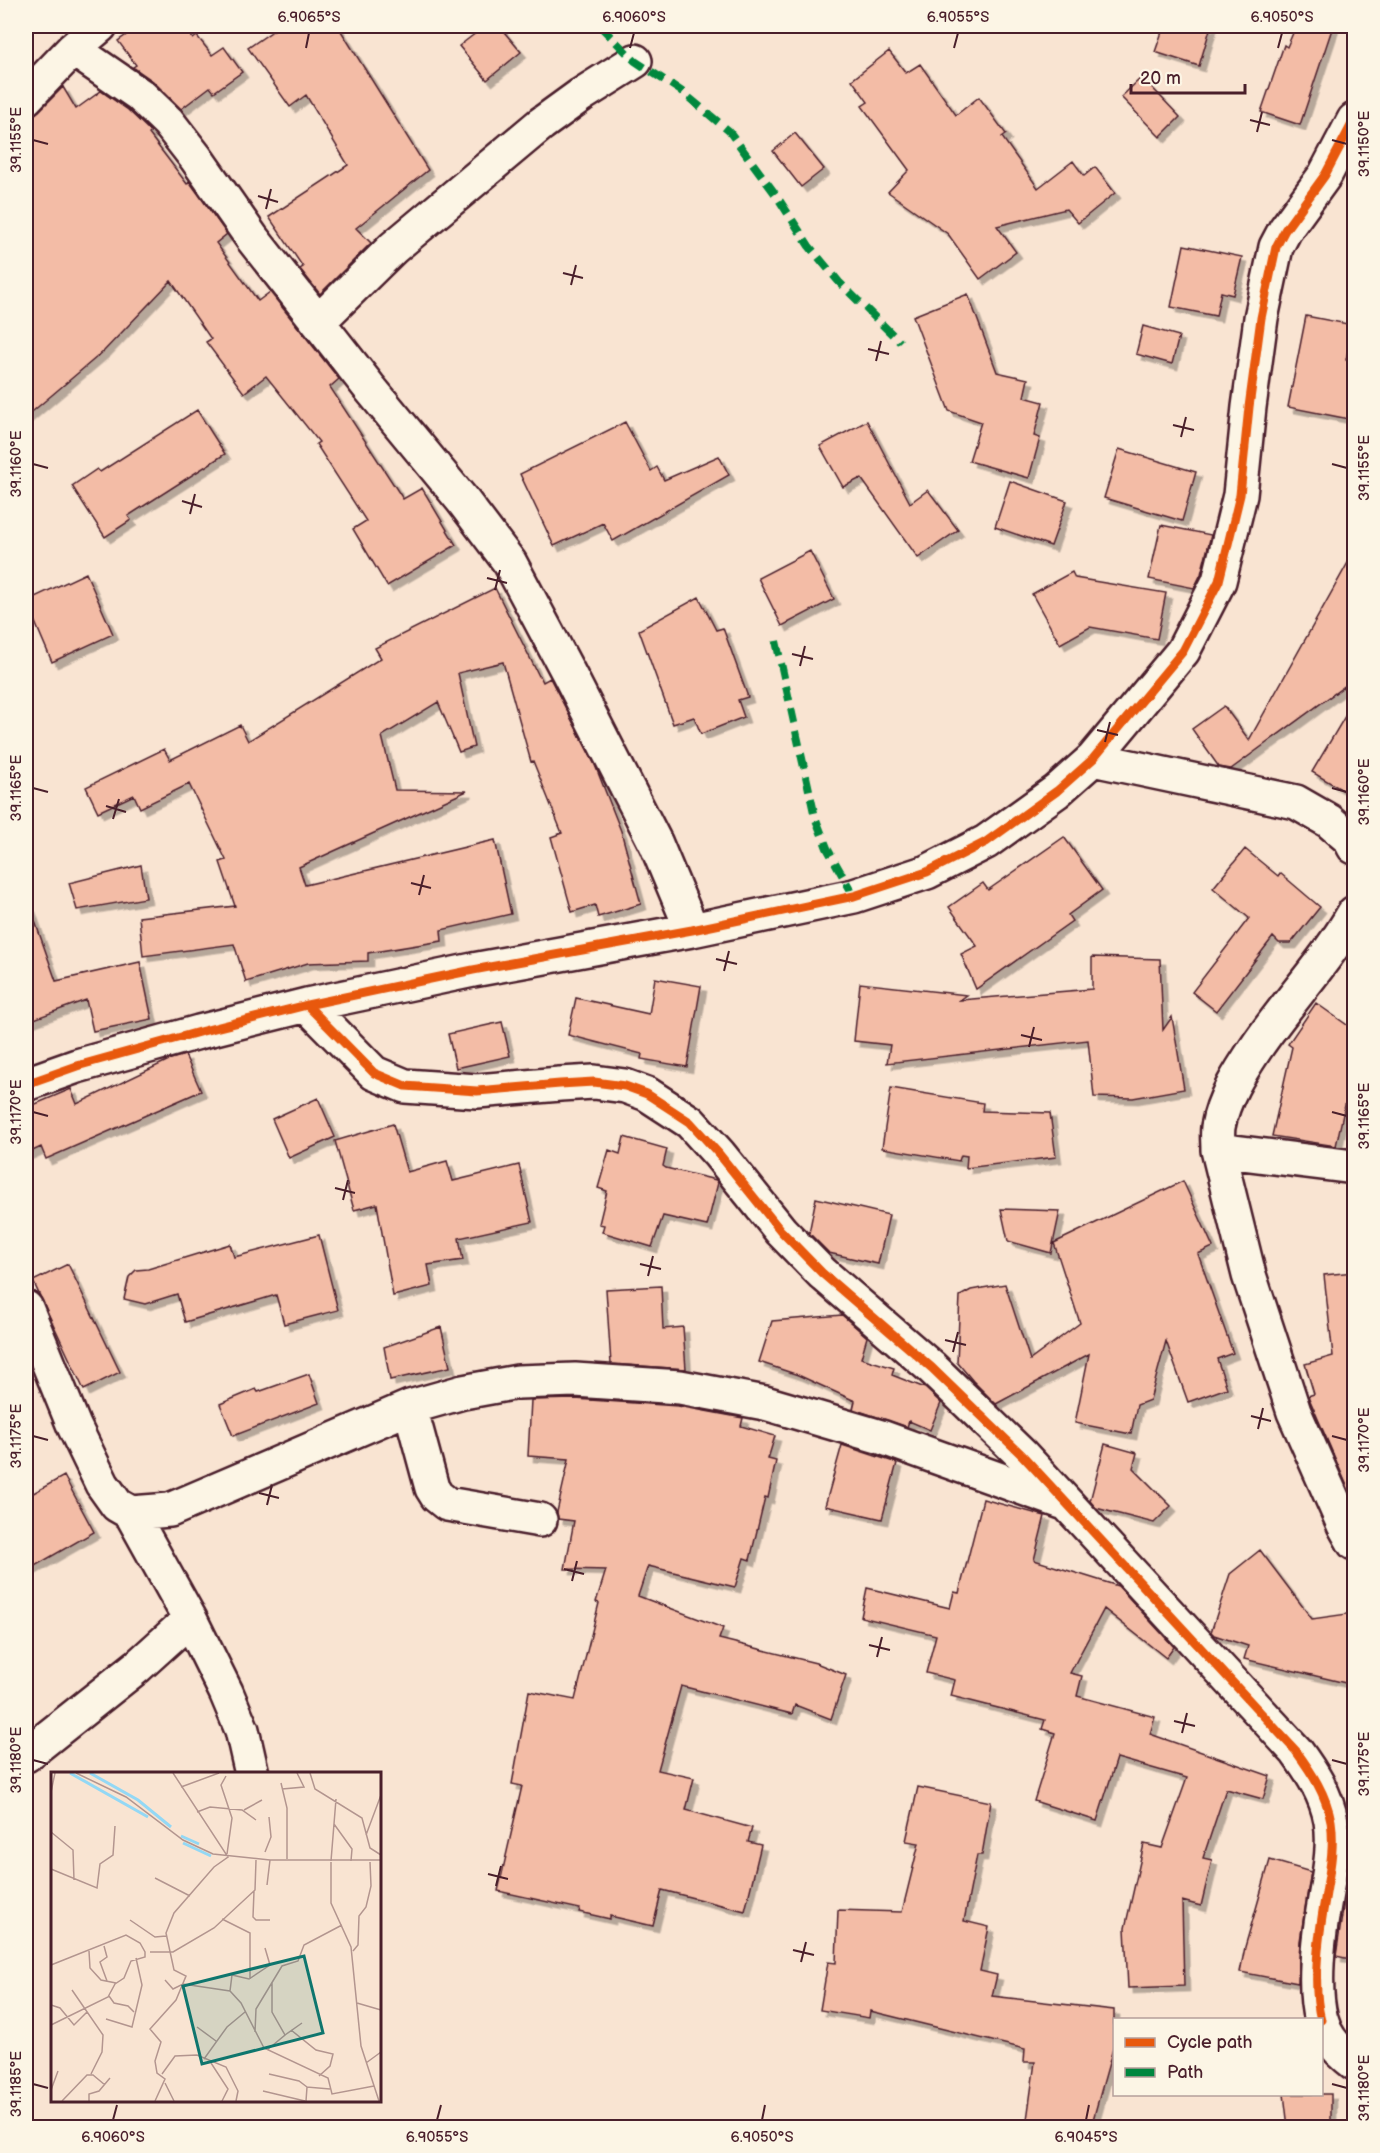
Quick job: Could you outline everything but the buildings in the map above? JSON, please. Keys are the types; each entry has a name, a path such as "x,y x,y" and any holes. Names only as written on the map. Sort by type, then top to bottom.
{"street":[{"path":"26,98 73,49 100,26"},
{"path":"73,49 140,95 168,122 252,238 510,562 656,844 692,930"},
{"path":"318,322 393,248 447,201 541,124 581,95 635,61"},
{"path":"26,1084 76,1066 307,1005 473,970 692,930 854,896 927,872 986,842 1057,791 1093,759 1183,651 1219,581 1240,495 1261,318 1276,247 1285,230 1325,175 1354,120"},
{"path":"1093,759 1296,802 1329,821 1350,839 1354,847"},
{"path":"1354,913 1343,933 1268,1030 1242,1068 1224,1107 1218,1128 1218,1150 1249,1275 1293,1412 1354,1543"},
{"path":"307,1005 374,1073 405,1086 477,1092 594,1082 625,1086 647,1094 690,1122 781,1231 822,1273 932,1368 1022,1455 1296,1751 1318,1782 1331,1821 1333,1856 1319,1936 1317,1973 1321,2018"},
{"path":"1218,1150 1354,1167"},
{"path":"26,1308 74,1426 102,1484 117,1505 131,1513 190,1619 226,1692 242,1730 252,1772"},
{"path":"131,1513 170,1510 410,1407 463,1392 518,1382 575,1380 681,1387 765,1403 871,1434 1067,1503"},
{"path":"410,1407 432,1488 437,1496 447,1504 540,1520"},
{"path":"26,1755 138,1666 190,1619"},
{"path":"1323,2025 1332,2041 1354,2063"}],"marked path":[{"path":"600,26 635,61 681,91 729,131 776,195 809,246 839,282 900,342"},
{"path":"776,641 815,817 827,848 854,896"}],"cycle path":[{"path":"26,1084 77,1066 307,1005 473,970 692,930 854,896 927,872 986,842 1057,791 1093,759 1183,651 1219,581 1240,495 1261,318 1276,247 1285,230 1325,175 1354,120"},
{"path":"307,1005 374,1073 405,1086 477,1091 594,1082 625,1086 647,1094 690,1122 781,1231 822,1273 932,1368 1022,1455 1302,1759 1322,1793 1329,1811 1332,1831 1331,1861 1317,1960 1317,1992 1321,2018"}]}
